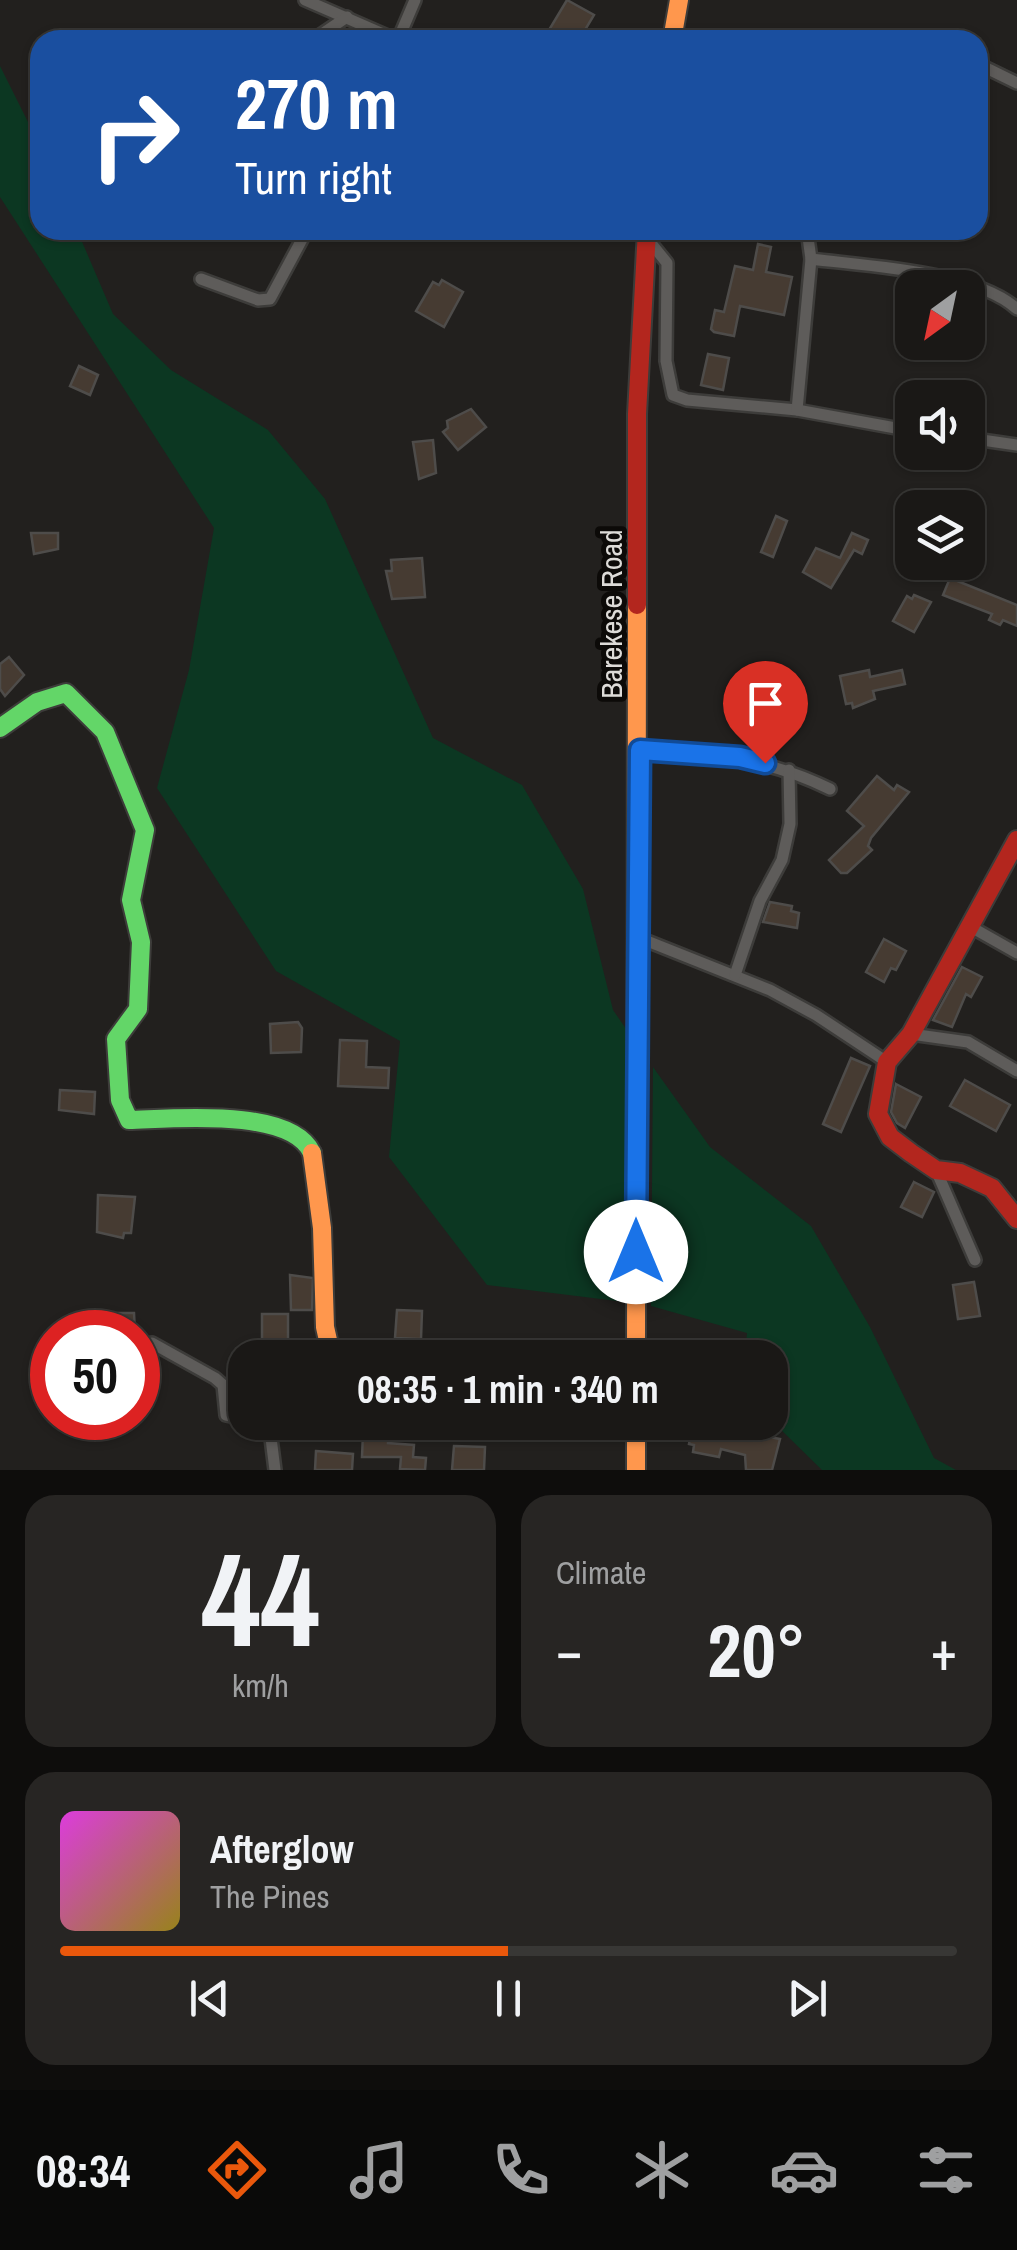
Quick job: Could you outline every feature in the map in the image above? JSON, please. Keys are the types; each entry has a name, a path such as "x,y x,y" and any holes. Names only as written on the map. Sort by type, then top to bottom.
{"street":[{"path":"305,0 376,30"},
{"path":"402,30 414,0"},
{"path":"674,30 679,0"},
{"path":"328,30 347,17"},
{"path":"988,69 1017,83"},
{"path":"201,279 258,300 270,299 302,240"},
{"name":"Barekese Road","path":"636,1340 638,414 647,240"},
{"path":"652,240 667,263 666,361 672,395 687,400 797,410 895,429"},
{"path":"797,410 810,259 808,240"},
{"path":"810,259 919,273 996,293 1017,309"},
{"path":"985,440 1017,444"},
{"path":"0,728 37,702 66,693 105,732 145,830 132,900 141,942 138,1009 116,1038 120,1100 129,1120 251,1123 288,1130 308,1146 315,1166 325,1276 324,1340"},
{"path":"640,750 740,757 790,770 830,789"},
{"path":"735,975 760,901 782,860 790,824 790,770"},
{"path":"1017,840 911,1034 887,1062 878,1114 890,1137 936,1170 960,1173 992,1188 1017,1220"},
{"path":"970,927 1017,953"},
{"path":"637,937 735,975 816,1015 887,1062"},
{"path":"911,1034 968,1042 1017,1072"},
{"path":"936,1170 976,1260"},
{"path":"160,1347 223,1386 228,1416"},
{"path":"271,1440 275,1470"},
{"path":"636,1440 636,1470"}],"green space":[{"path":"0,66 30,126 30,240 81,240 113,314 171,370 268,430 325,499 433,738 522,785 583,889 613,1010 631,1036 625,1302 487,1285 389,1157 400,1041 276,971 157,788 189,670 214,528 0,197"},
{"path":"653,1067 710,1147 811,1226 870,1327 934,1458 956,1470 822,1470 788,1437 788,1340 746,1340 747,1333 651,1306"}],"building":[{"path":"567,0 594,15 585,30 549,30"},
{"path":"758,244 771,247 766,272 792,277 784,315 740,306 734,336 714,332 711,329 715,310 724,312 735,266 753,270"},
{"path":"442,280 463,292 444,327 416,311 433,282 439,285"},
{"path":"708,354 729,358 723,390 701,385"},
{"path":"79,366 98,375 90,395 70,386"},
{"path":"471,409 486,427 458,450 443,432 448,428 447,421"},
{"path":"433,440 436,473 419,479 413,442"},
{"path":"776,516 787,521 773,557 761,552"},
{"path":"31,533 58,533 58,549 34,554"},
{"path":"852,533 868,540 862,554 854,550 831,588 803,572 816,548 840,558"},
{"path":"422,558 425,597 392,599 386,571 392,571 391,560"},
{"path":"949,580 955,580 1017,605 1017,626 1003,620 1000,625 989,620 992,614 943,595"},
{"path":"914,595 931,602 914,632 893,621 907,596 912,599"},
{"path":"9,657 24,675 5,696 0,689 0,664"},
{"path":"869,670 870,677 902,670 905,684 873,691 875,699 853,708 852,703 846,704 840,676"},
{"path":"877,776 894,790 897,785 909,792 871,838 868,846 872,850 847,873 841,873 829,860 864,826 847,811"},
{"path":"770,902 792,906 791,911 799,913 797,928 763,922"},
{"path":"884,939 906,951 884,982 866,972"},
{"path":"962,967 982,977 971,997 966,994 952,1027 933,1020"},
{"path":"298,1022 302,1028 301,1052 271,1053 270,1024"},
{"path":"340,1040 367,1041 366,1067 389,1068 388,1088 338,1086"},
{"path":"851,1058 870,1066 841,1132 823,1124"},
{"path":"965,1080 1010,1105 996,1131 950,1106"},
{"path":"896,1084 921,1097 905,1128 891,1112"},
{"path":"60,1090 95,1092 94,1114 59,1110"},
{"path":"914,1182 934,1192 922,1217 901,1207"},
{"path":"98,1195 135,1197 131,1233 124,1233 123,1238 97,1232"},
{"path":"290,1275 313,1278 312,1310 291,1310"},
{"path":"974,1282 980,1316 958,1319 953,1285"},
{"path":"397,1310 422,1311 421,1339 395,1338"},
{"path":"262,1314 288,1314 288,1340 262,1340"},
{"path":"363,1440 414,1445 413,1457 426,1458 425,1470 400,1469 401,1457 362,1457"},
{"path":"690,1440 780,1440 772,1470 746,1470 745,1455 721,1449 719,1457 693,1452 694,1445 689,1444"},
{"path":"454,1446 485,1447 484,1470 452,1470"},
{"path":"316,1451 353,1454 352,1470 315,1470"}],"traffic: fast":[{"path":"0,728 37,702 66,693 105,732 145,830 131,900 141,942 138,1009 116,1039 120,1100 129,1120 200,1118 256,1122 300,1138 312,1153"}],"traffic: slow":[{"path":"674,30 679,0"},
{"path":"636,1340 637,605"},
{"path":"312,1153 322,1228 328,1340"},
{"path":"636,1440 636,1470"}],"traffic: jam":[{"path":"637,605 637,414 646,240"},
{"path":"1017,840 911,1034 887,1062 878,1114 890,1137 911,1153 936,1170 960,1173 992,1188 1017,1219"}],"route":[{"path":"636,1252 640,750 740,757 765,763"}]}
